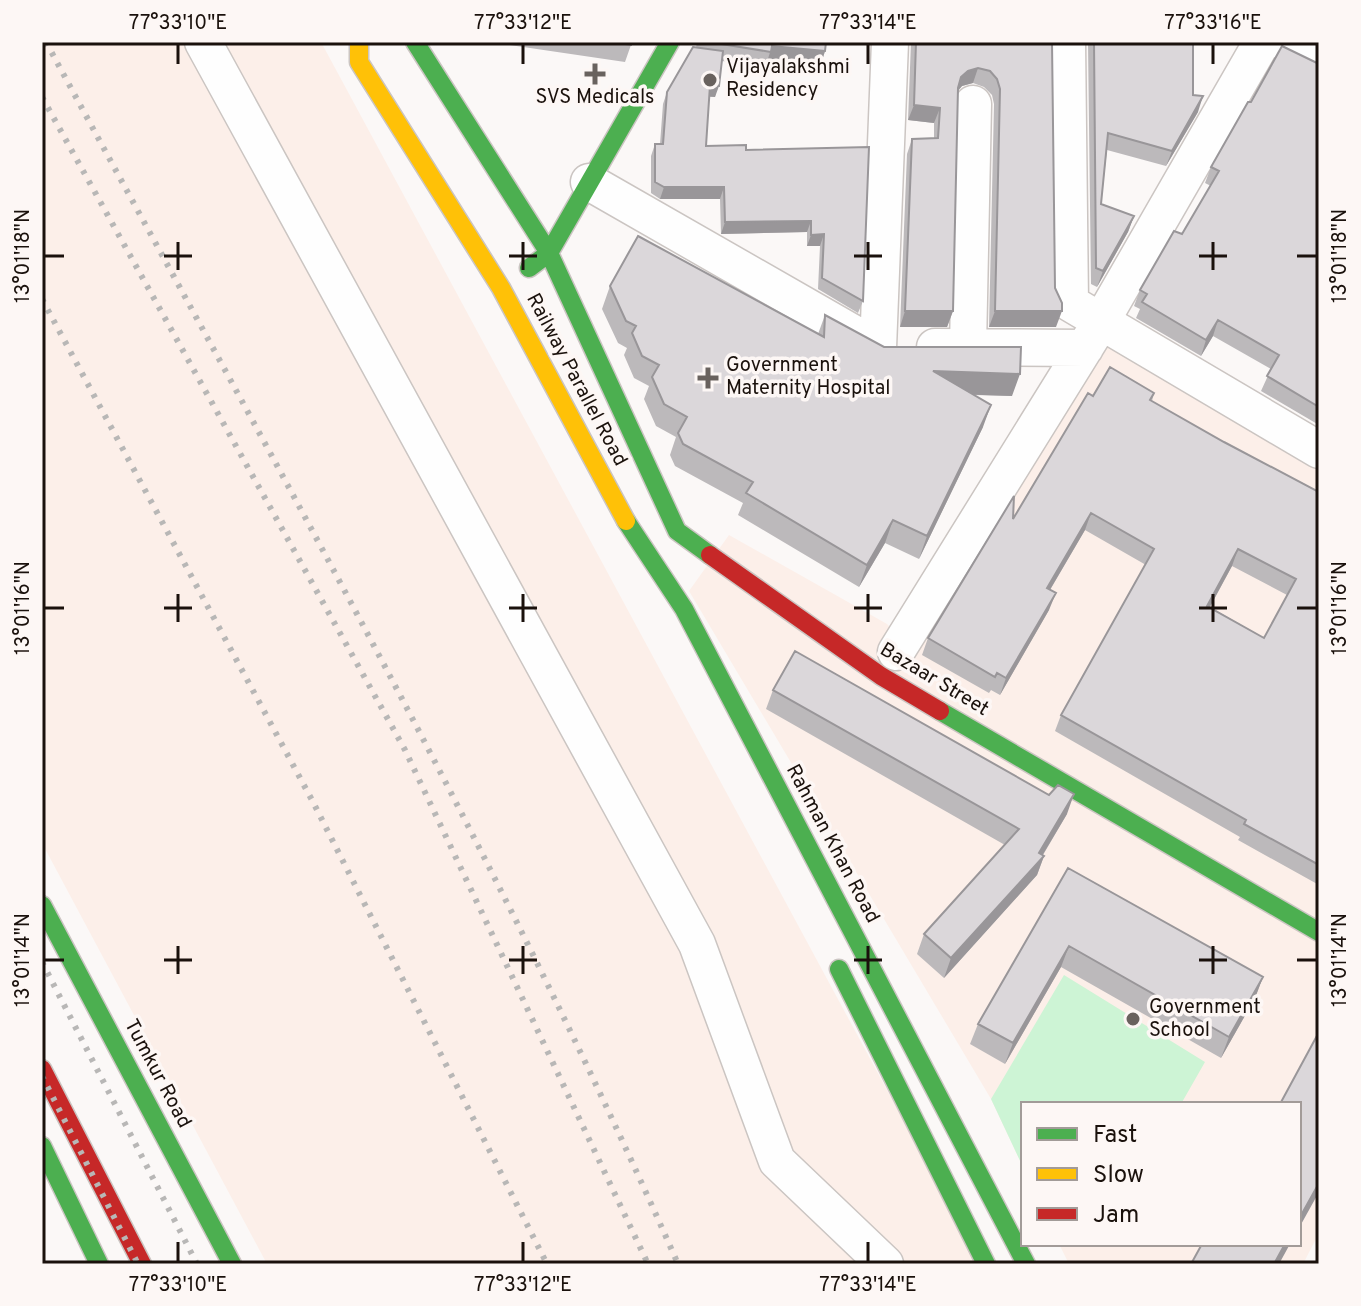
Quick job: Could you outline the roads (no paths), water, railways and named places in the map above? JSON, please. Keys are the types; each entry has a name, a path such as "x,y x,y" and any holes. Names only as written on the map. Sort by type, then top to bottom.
{"main road":[{"name":"Railway Parallel Road","path":"359,42 359,62 501,288 634,535"},
{"name":"Bazaar Street","path":"415,42 549,253 677,531 723,564 896,662 1319,932"},
{"path":"501,288 549,253 670,42"},
{"name":"Rahman Khan Road","path":"634,535 696,595 709,617"},
{"path":"680,643 679,634 696,595 723,564"},
{"name":"Rahman Khan Road","path":"696,595 1026,1264"},
{"name":"Tumkur Road","path":"42,905 232,1264"},
{"path":"830,951 986,1264"},
{"path":"42,1069 142,1264"},
{"path":"42,1146 99,1264"}],"street":[{"path":"203,42 697,944 777,1161 885,1264"},
{"path":"878,348 890,42"},
{"path":"1067,42 1070,303 1093,334 1319,450"},
{"path":"896,662 1093,334 1262,42"},
{"path":"1284,42 1319,61"},
{"path":"968,347 973,104"},
{"path":"589,182 878,348 968,347 1093,334"}],"railway":[{"path":"46,42 293,495 454,799 607,1107 678,1264"},
{"path":"42,97 405,750 648,1264"},
{"path":"42,299 313,802 547,1264"},
{"path":"42,962 197,1264"},
{"path":"42,1076 138,1264"}],"place":[{"name":"SVS Medicals","path":"595,74"},
{"name":"Vijayalakshmi Residency","path":"710,80"},
{"name":"Government Maternity Hospital","path":"708,378"},
{"name":"Government School","path":"1133,1019"}]}
